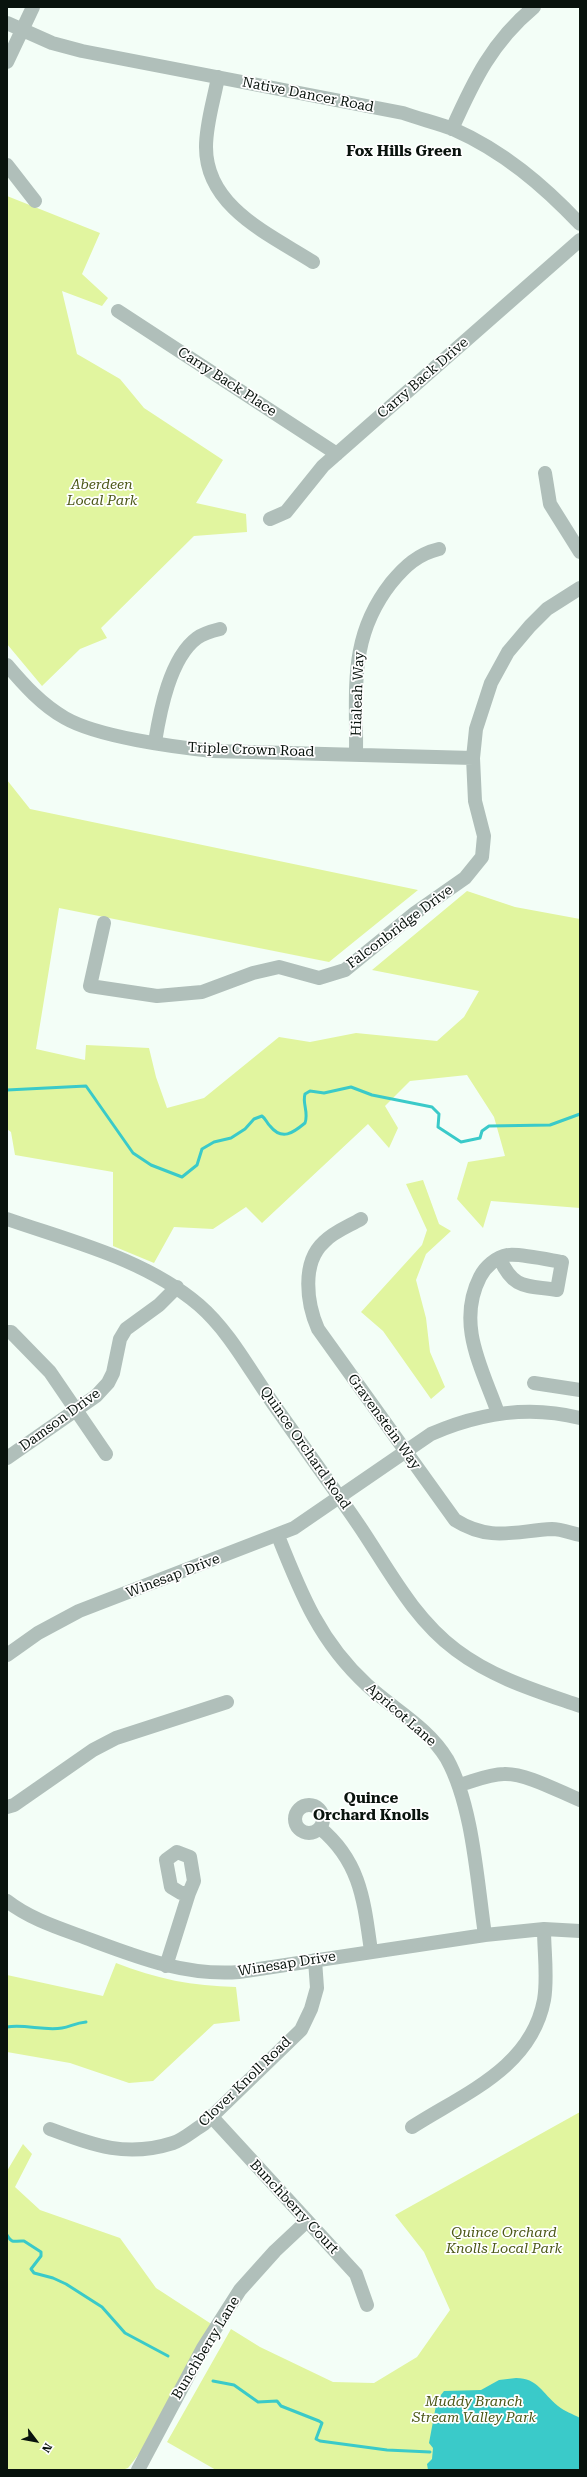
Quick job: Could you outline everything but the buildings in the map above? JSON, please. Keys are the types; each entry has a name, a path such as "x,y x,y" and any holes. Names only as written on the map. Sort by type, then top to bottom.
{"street":[{"path":"7,62 33,7"},
{"path":"452,129 476,76 493,50 534,7"},
{"name":"Native Dancer Road","path":"7,23 52,43 82,51 403,113 452,129 494,150 528,173 580,224"},
{"path":"218,77 206,148 209,171 218,190 237,213 313,262"},
{"path":"7,165 35,202"},
{"name":"Carry Back Drive","path":"270,519 286,512 297,501 323,466 580,240"},
{"name":"Carry Back Place","path":"118,311 337,454"},
{"path":"545,473 550,504 580,552"},
{"name":"Hialeah Way","path":"356,754 357,664 366,625 378,599 396,577 416,557 439,549"},
{"name":"Falconbridge Drive","path":"104,923 90,986 157,996 202,992 253,974 280,967 319,978 345,970 415,912 465,878 482,857 484,836 475,801 473,758 482,706 491,683 508,652 547,609 580,588"},
{"path":"155,742 161,703 180,660 196,639 204,634 220,629"},
{"name":"Triple Crown Road","path":"7,665 42,702 65,718 92,730 213,751 473,758"},
{"name":"Quince Orchard Road","path":"7,1219 148,1270 178,1287 201,1306 223,1331 340,1499 412,1608 438,1635 485,1669 516,1684 580,1706"},
{"name":"Gravenstein Way","path":"361,1219 324,1242 316,1254 309,1275 308,1293 310,1307 318,1329 447,1511 455,1520 477,1531 500,1535 554,1529 580,1535"},
{"path":"498,1413 471,1341 470,1307 475,1288 485,1268 500,1259"},
{"name":"Damson Drive","path":"7,1458 77,1411 96,1396 108,1383 113,1373 120,1339 126,1329 159,1305 178,1287"},
{"path":"7,1332 11,1332 50,1372 106,1454"},
{"path":"534,1384 580,1390"},
{"name":"Winesap Drive","path":"7,1655 38,1634 79,1611 278,1536 340,1499 431,1434 453,1425 498,1413 531,1411 580,1418"},
{"name":"Apricot Lane","path":"278,1536 310,1615 329,1645 368,1686 429,1736 446,1757 460,1785 464,1798 485,1935"},
{"path":"7,1807 14,1805 93,1750 116,1738 227,1702"},
{"path":"460,1785 494,1775 506,1774 518,1776 580,1800 580,1811"},
{"path":"320,1828 334,1840 346,1855 358,1880 371,1951"},
{"path":"166,1966 190,1893"},
{"name":"Winesap Drive","path":"7,1901 48,1924 166,1966 199,1972 222,1973 485,1935 544,1929 580,1931"},
{"path":"412,2127 490,2079 517,2056 528,2042 535,2029 544,1999 544,1929"},
{"name":"Clover Knoll Road","path":"50,2128 98,2147 136,2150 173,2143 204,2124 301,2030 311,2009 317,1988 315,1960"},
{"name":"Bunchberry Court","path":"211,2116 356,2274 367,2305"},
{"name":"Bunchberry Lane","path":"138,2470 203,2348 240,2290 275,2250 307,2221"}],"green space":[{"name":"Aberdeen Local Park","path":"7,196 100,233 82,274 108,298 102,306 62,291 77,354 120,379 144,408 223,460 196,503 246,514 247,532 194,536 101,628 107,638 80,649 42,686 7,644"},
{"path":"7,780 30,809 418,890 329,962 59,908 36,1049 85,1060 86,1045 149,1048 156,1077 167,1108 204,1098 279,1037 310,1042 356,1033 437,1041 464,1017 479,991 372,970 467,891 515,907 580,919 580,1208 491,1201 483,1228 457,1199 468,1162 505,1156 494,1117 467,1075 410,1081 385,1106 398,1128 389,1148 368,1124 262,1223 246,1207 213,1229 174,1227 154,1263 113,1246 113,1172 15,1155 11,1132 7,1129"},
{"path":"423,1180 439,1224 451,1231 426,1254 416,1280 426,1318 430,1352 445,1387 431,1399 383,1331 361,1312 422,1245 427,1230 406,1184"},
{"path":"116,1963 131,1969 175,1981 236,1987 240,2021 214,2024 153,2081 129,2083 70,2063 7,2052 7,1975 103,1996"},
{"path":"580,2112 580,2470 216,2470 167,2442 231,2329 260,2347 333,2382 374,2383 417,2357 450,2310 424,2252 395,2215"},
{"path":"23,2144 32,2154 15,2187 40,2210 120,2238 156,2288 216,2327 161,2426 128,2468 122,2470 7,2470 7,2171"}],"water":[{"path":"516,2378 535,2383 558,2406 580,2418 580,2470 428,2470 427,2464 432,2459 433,2448 429,2443 437,2400 444,2391 481,2390 499,2380"}],"waterway":[{"path":"7,1090 86,1086 133,1153 151,1165 182,1177 197,1165 202,1149 214,1142 231,1138 245,1129 254,1119 262,1116 274,1131 279,1133 288,1134 296,1130 305,1123 306,1115 304,1098 305,1094 310,1091 324,1093 351,1087 372,1095 432,1107 439,1114 438,1127 461,1142 480,1138 482,1131 489,1126 550,1125 580,1114"},
{"path":"7,2027 21,2026 55,2029 86,2022"},
{"path":"7,2235 12,2241 24,2241 41,2252 41,2256 31,2269 34,2273 53,2278 66,2284 102,2307 125,2333 168,2356"},
{"path":"213,2381 234,2385 258,2402 277,2401 281,2406 319,2421 322,2423 316,2439 320,2441 387,2450 430,2452"}],"district":[{"name":"Fox Hills Green","path":"404,152"},
{"name":"Quince Orchard Knolls","path":"371,1808"}],"park label":[{"name":"Quince Orchard Knolls Local Park","path":"504,2242"},
{"name":"Muddy Branch Stream Valley Park","path":"474,2410"}]}
